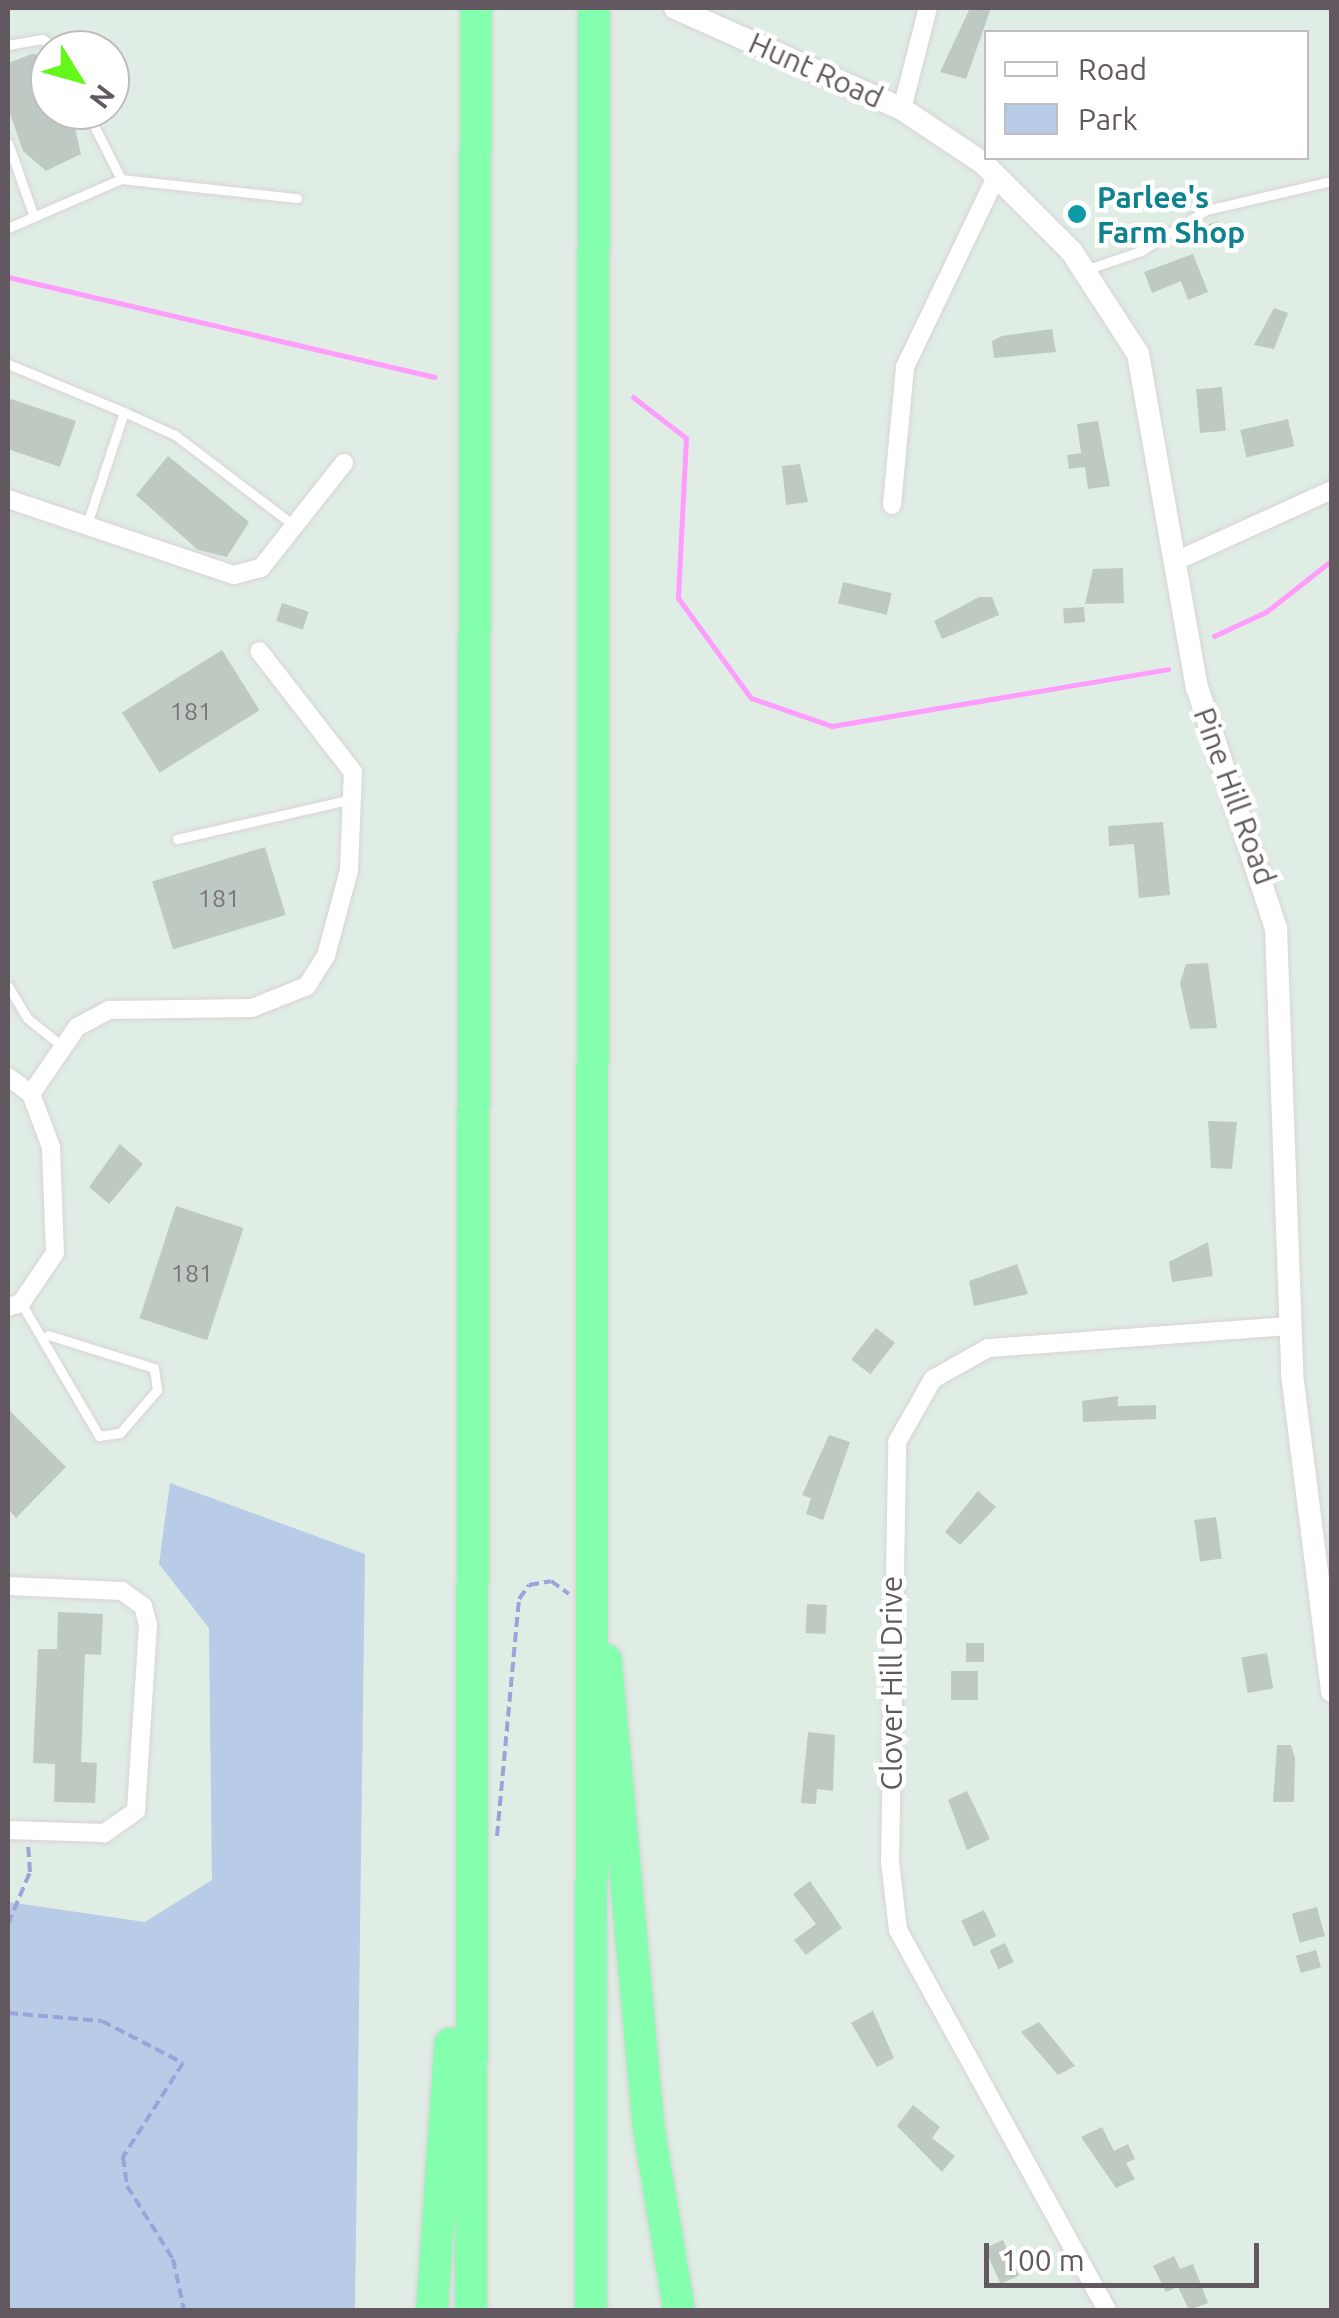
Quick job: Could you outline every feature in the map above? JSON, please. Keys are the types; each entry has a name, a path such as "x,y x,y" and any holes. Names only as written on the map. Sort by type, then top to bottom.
{"highway":[{"path":"472,2310 476,8"},
{"path":"591,2310 594,8"},
{"path":"591,1576 616,1718 659,2218 679,2310"},
{"path":"432,2310 474,1685"}],"street":[{"name":"Hunt Road","path":"676,8 902,109"},
{"path":"902,109 928,8"},
{"name":"Pine Hill Road","path":"902,109 997,175 1085,270 1138,354 1204,714 1258,853 1276,928 1290,1326 1332,1691"},
{"path":"892,505 905,367 997,175"},
{"path":"8,499 234,575 261,568 344,462"},
{"path":"1176,561 1332,490"},
{"path":"31,1094 64,1047 109,1010 208,1014 307,986 341,908 355,798 353,772 326,728 259,651"},
{"path":"8,1077 31,1094 51,1147 56,1253 14,1305"},
{"name":"Clover Hill Drive","path":"1107,2310 898,1930 890,1861 897,1442 932,1379 988,1348 1290,1326"},
{"path":"8,1586 122,1591 143,1606 148,1625 136,1811 104,1833 17,1831"}],"lane":[{"path":"96,130 120,180"},
{"path":"8,143 33,214"},
{"path":"8,228 33,214 120,180 297,198"},
{"path":"1085,270 1141,251 1206,210 1332,180"},
{"path":"8,364 176,436 295,526"},
{"path":"86,527 124,412"},
{"path":"177,839 355,798"},
{"path":"8,986 26,1018 64,1047"},
{"path":"14,1305 48,1335 98,1436 120,1433 158,1390 154,1368 48,1335"}],"path":[{"path":"495,1842 519,1599 529,1585 551,1581 591,1627"},
{"path":"8,1924 30,1872 17,1831"},
{"path":"8,2013 102,2021 184,2064 122,2157 128,2186 173,2259 184,2310"}],"green space":[{"path":"170,1483 365,1554 355,2310 8,2310 8,1902 145,1922 212,1880 209,1628 159,1564"}],"building":[{"path":"970,8 991,8 966,79 940,72"},
{"path":"30,55 30,130 75,130 81,154 46,171 23,151 8,108 8,63"},
{"path":"1219,221 1225,239 1207,245 1201,227"},
{"path":"1193,254 1208,292 1188,300 1181,281 1152,293 1144,272"},
{"path":"1274,308 1288,313 1274,349 1254,345"},
{"path":"1052,329 1056,352 994,358 992,341 1002,336"},
{"path":"1222,387 1226,431 1200,433 1196,389"},
{"path":"8,398 76,421 60,467 8,449"},
{"path":"1288,419 1294,446 1247,457 1240,430"},
{"path":"1098,421 1110,486 1088,489 1085,467 1069,469 1067,455 1081,453 1077,424"},
{"path":"168,456 249,522 227,557 198,550 136,495"},
{"path":"800,464 808,502 786,505 782,466"},
{"path":"1123,568 1124,603 1085,604 1093,569"},
{"path":"843,582 892,593 887,615 838,603"},
{"path":"979,597 992,597 999,615 942,639 934,621"},
{"path":"282,603 309,612 303,630 276,621"},
{"path":"1084,607 1085,622 1064,623 1063,608"},
{"path":"222,650 260,710 160,773 122,713"},
{"path":"1163,822 1170,895 1139,898 1134,844 1109,846 1108,826"},
{"path":"265,847 286,915 173,949 152,881"},
{"path":"1208,963 1217,1028 1190,1029 1180,983 1186,964"},
{"path":"1208,1121 1237,1122 1232,1169 1211,1168"},
{"path":"120,1144 143,1164 109,1204 89,1187"},
{"path":"176,1206 244,1228 207,1340 140,1318"},
{"path":"1208,1242 1213,1276 1172,1282 1169,1262"},
{"path":"1017,1264 1028,1294 974,1306 969,1281"},
{"path":"876,1328 895,1343 870,1374 851,1360"},
{"path":"1118,1396 1118,1406 1156,1405 1156,1419 1083,1422 1082,1401"},
{"path":"8,1409 66,1467 16,1518 8,1509"},
{"path":"829,1435 850,1442 823,1520 806,1514 811,1498 802,1495"},
{"path":"978,1491 996,1507 960,1545 945,1532"},
{"path":"1216,1517 1222,1559 1200,1562 1194,1520"},
{"path":"807,1604 827,1605 825,1634 805,1633"},
{"path":"58,1612 103,1614 101,1655 85,1654 81,1762 97,1763 95,1803 54,1802 55,1764 33,1763 38,1649 57,1649"},
{"path":"966,1643 984,1643 984,1662 966,1662"},
{"path":"1267,1653 1273,1688 1248,1693 1241,1658"},
{"path":"951,1671 978,1671 978,1700 951,1700"},
{"path":"808,1732 835,1735 833,1791 817,1789 816,1804 801,1803"},
{"path":"1277,1745 1291,1745 1295,1758 1294,1802 1273,1802"},
{"path":"967,1791 990,1839 967,1850 948,1800"},
{"path":"810,1881 842,1928 806,1955 794,1940 816,1924 793,1894"},
{"path":"1317,1907 1325,1936 1300,1943 1292,1914"},
{"path":"984,1910 996,1936 974,1947 961,1921"},
{"path":"1005,1943 1014,1962 998,1969 990,1950"},
{"path":"1316,1950 1321,1967 1301,1973 1296,1956"},
{"path":"873,2011 894,2058 877,2067 851,2023"},
{"path":"1039,2022 1075,2066 1058,2075 1021,2032"},
{"path":"913,2105 940,2127 932,2138 955,2156 942,2172 897,2126"},
{"path":"1102,2127 1114,2151 1128,2144 1135,2159 1126,2163 1135,2179 1116,2188 1081,2137"},
{"path":"1003,2240 1019,2276 1001,2284 985,2248"},
{"path":"1174,2256 1180,2269 1193,2264 1208,2303 1189,2310 1178,2287 1166,2292 1153,2266"}],"waterway":[{"path":"8,277 434,377"},
{"path":"633,397 686,438 678,598 751,698 832,726 1168,669"},
{"path":"1214,636 1266,612 1332,560"}],"place":[{"name":"Parlee's Farm Shop","path":"1077,214"}]}
